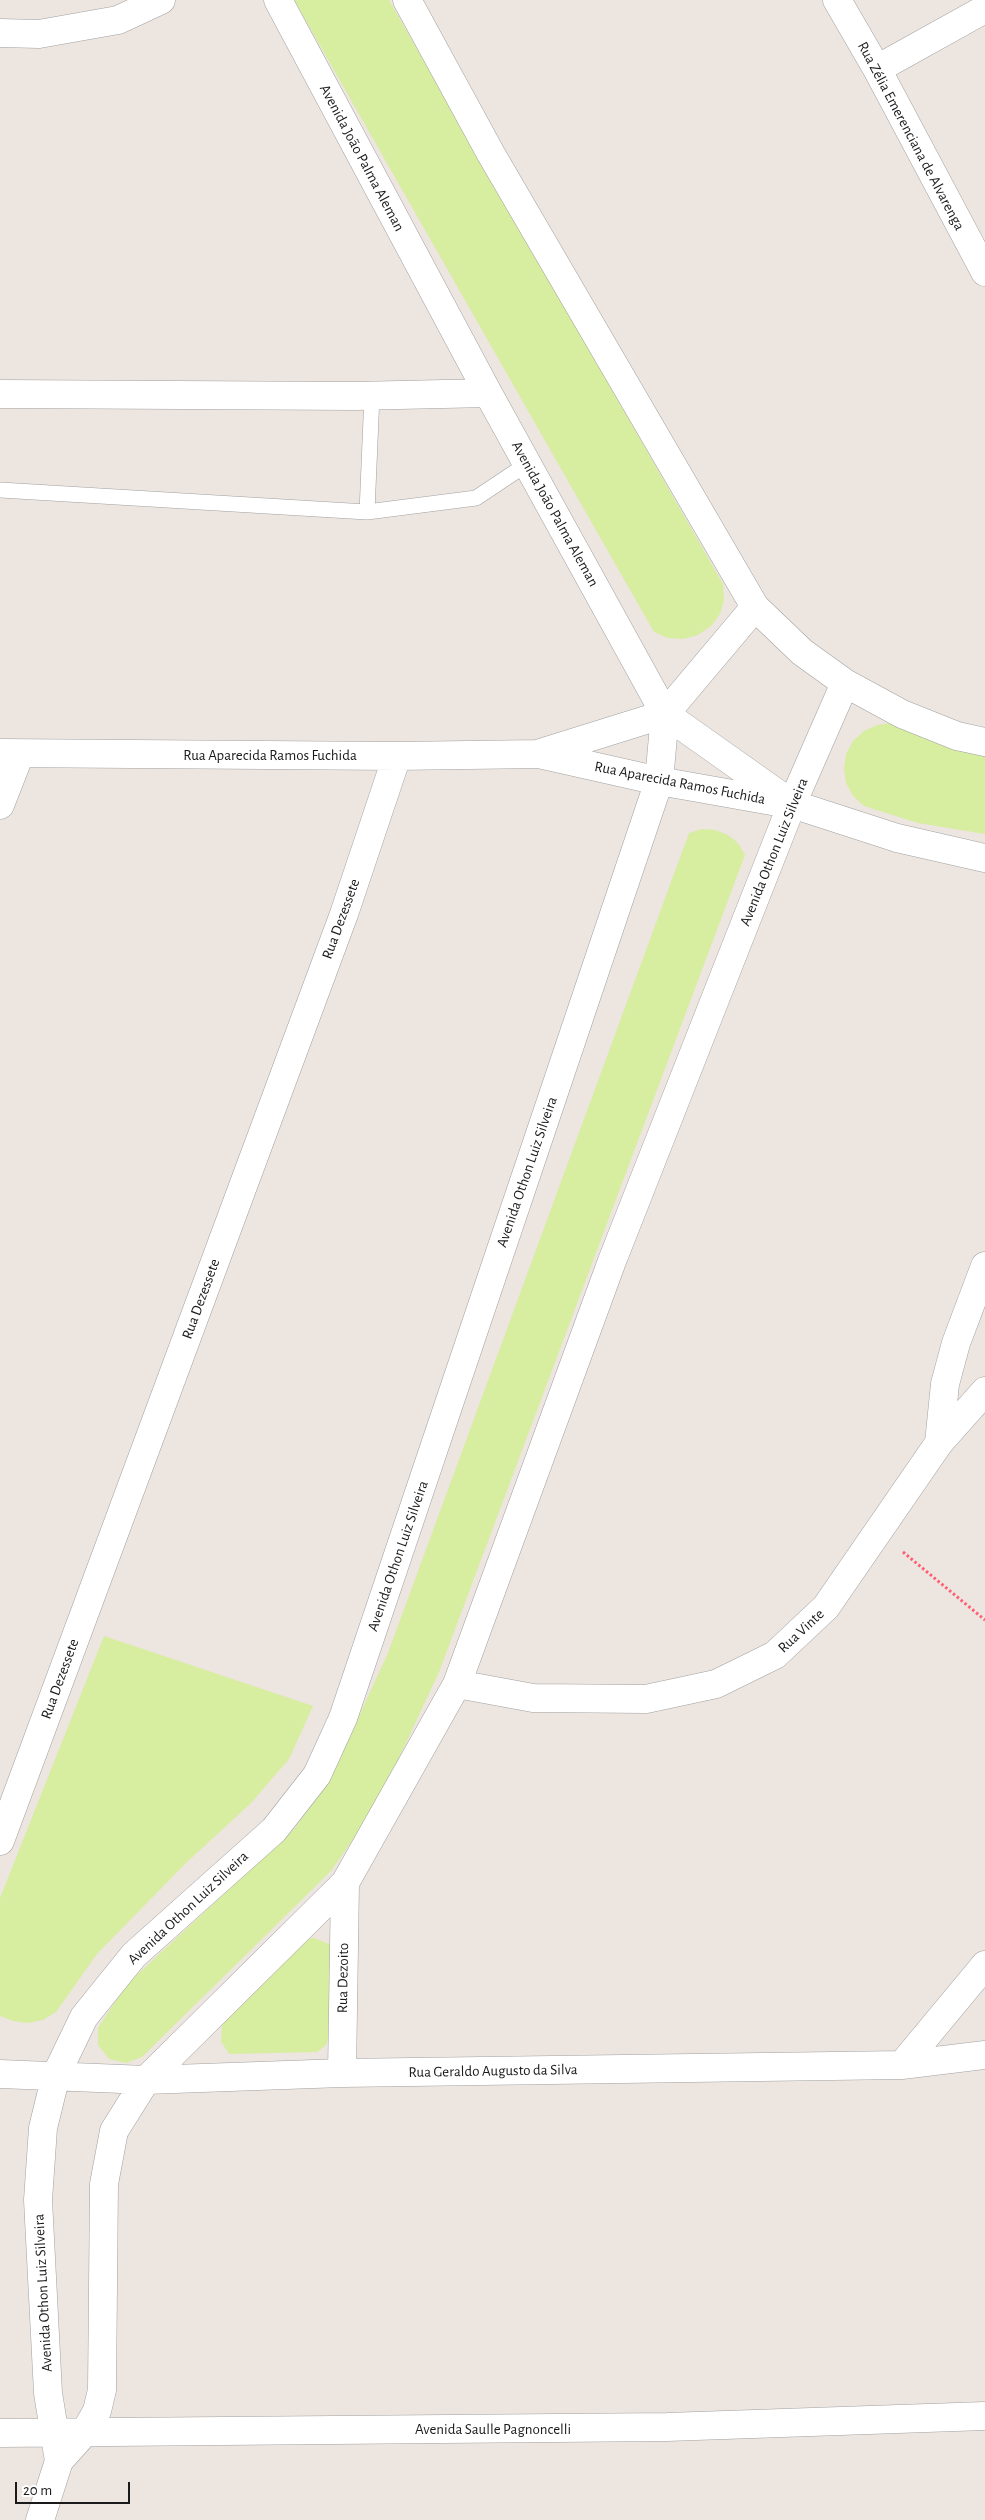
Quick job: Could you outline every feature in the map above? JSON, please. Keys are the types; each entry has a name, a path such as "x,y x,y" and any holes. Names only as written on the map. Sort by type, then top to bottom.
{"street":[{"path":"0,33 39,34 118,20 161,0"},
{"name":"Avenida João Palma Aleman","path":"278,0 527,464 665,714 792,804 897,838 985,858"},
{"path":"407,0 491,154 755,607 802,652 845,683 902,714 957,736 985,742"},
{"name":"Rua Zélia Emerenciana de Alvarenga","path":"837,0 877,69 985,272"},
{"path":"877,69 985,9"},
{"path":"0,394 372,396 488,392"},
{"path":"665,714 755,607"},
{"name":"Avenida Othon Luiz Silveira","path":"40,2520 59,2461 85,2432 97,2411 102,2390 104,2184 114,2130 146,2080 345,1883 457,1684 612,1261 792,804 845,683"},
{"name":"Rua Aparecida Ramos Fuchida","path":"539,754 665,714"},
{"name":"Avenida Othon Luiz Silveira","path":"59,2461 48,2393 38,2200 43,2128 56,2075 84,2017 134,1955 274,1830 317,1775 343,1718 659,781 665,714"},
{"path":"0,805 10,753"},
{"name":"Rua Aparecida Ramos Fuchida","path":"10,753 397,756 539,754 659,781 792,804"},
{"name":"Rua Dezessete","path":"0,1840 344,914 397,756"},
{"path":"940,1443 945,1384 956,1342 985,1266"},
{"name":"Rua Vinte","path":"457,1684 533,1698 646,1699 716,1684 776,1655 826,1607 880,1533 940,1443 985,1392"},
{"name":"Rua Dezoito","path":"342,2073 345,1883"},
{"path":"902,2065 985,1966"},
{"name":"Rua Geraldo Augusto da Silva","path":"0,2074 146,2080 342,2073 902,2065 985,2055"},
{"name":"Avenida Saulle Pagnoncelli","path":"0,2433 668,2427 985,2416"}],"lane":[{"path":"367,512 372,396"},
{"path":"0,490 367,512 476,498 527,464"}],"path":[{"path":"880,1533 985,1620"}],"green space":[{"path":"294,0 389,0 723,584 724,600 720,614 711,626 698,635 683,639 668,638 654,632"},
{"path":"892,723 985,751 985,834 918,823 864,806 853,796 846,783 844,768 846,754 853,741 864,731 877,725"},
{"path":"702,829 715,830 728,835 738,843 745,855 439,1672 377,1805 331,1871 142,2057 126,2063 109,2059 98,2045 98,2028 126,1985 295,1828 330,1779 388,1653 689,833"},
{"path":"104,1636 313,1706 289,1759 251,1803 185,1864 97,1954 56,2012 43,2020 28,2023 13,2021 0,2016 0,1898"},
{"path":"314,1938 329,1944 334,1950 330,2034 326,2045 317,2052 229,2054 221,2041 222,2026 225,2019 307,1939"}]}
